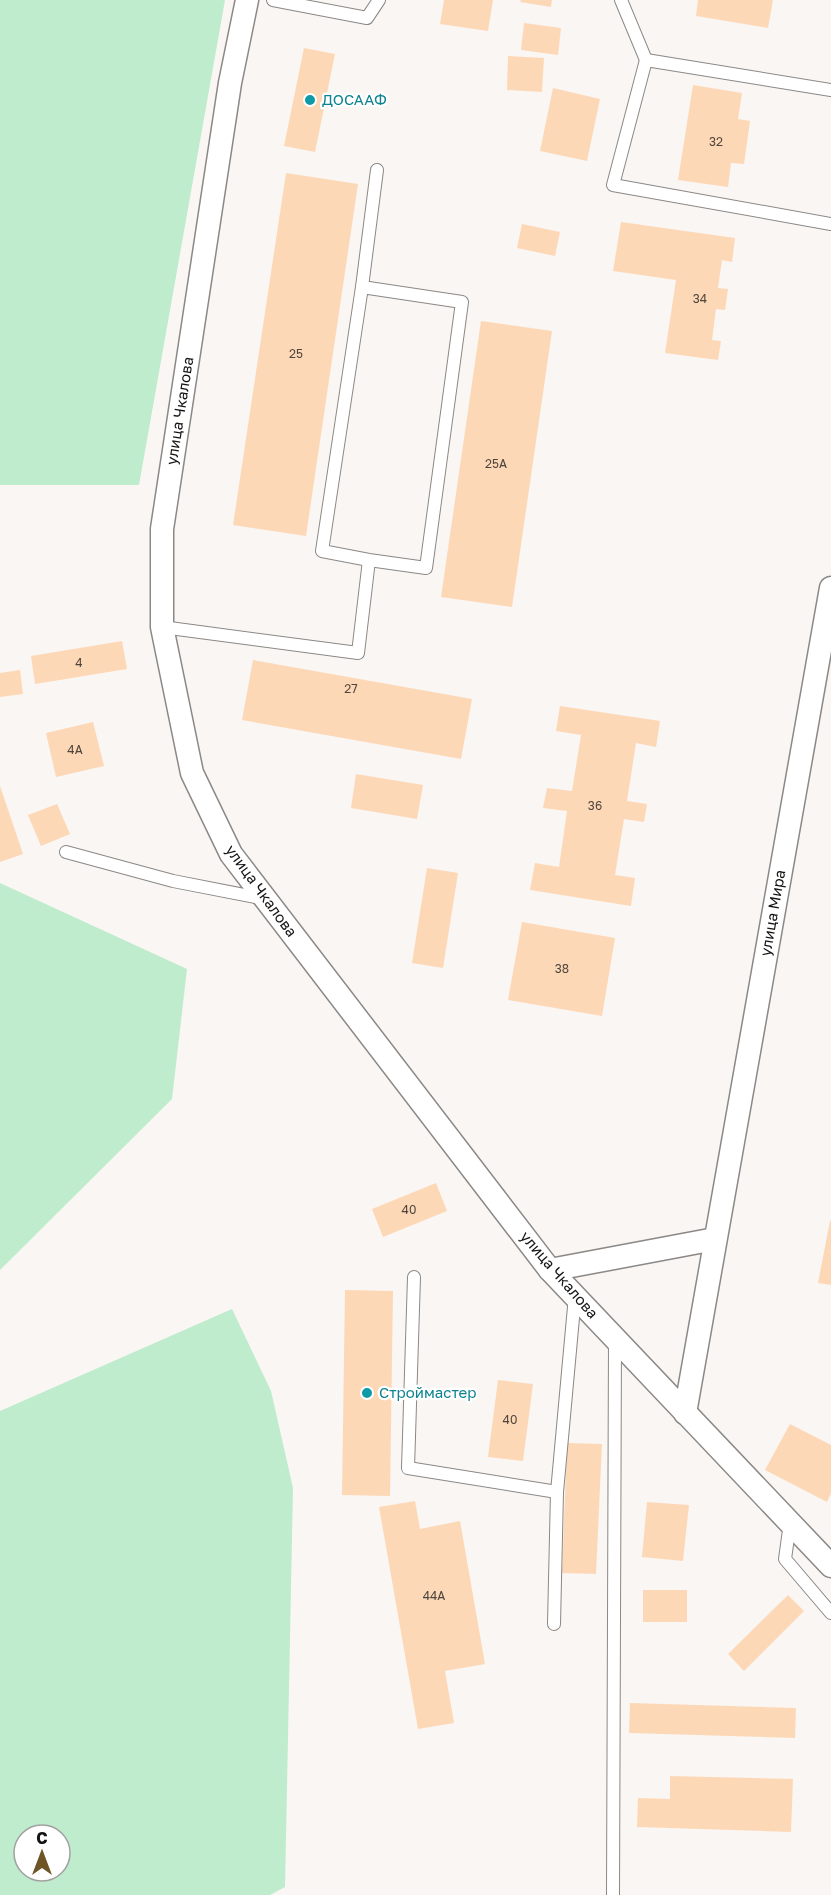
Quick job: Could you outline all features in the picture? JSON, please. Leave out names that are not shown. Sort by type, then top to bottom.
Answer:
[{"type":"street","name":"улица Чкалова","points":[[246,0],[230,83],[162,529],[162,627],[192,772],[231,854],[550,1270],[831,1566]]},
{"type":"street","name":"улица Мира","points":[[686,1413],[831,588]]},
{"type":"street","points":[[550,1270],[716,1239]]},
{"type":"lane","points":[[273,0],[367,18],[379,0]]},
{"type":"lane","points":[[621,0],[646,60],[613,185],[831,224]]},
{"type":"lane","points":[[646,60],[831,90]]},
{"type":"lane","points":[[362,287],[462,302],[426,568],[322,551],[362,287],[377,170]]},
{"type":"lane","points":[[162,627],[358,653],[369,560]]},
{"type":"lane","points":[[66,852],[173,881],[266,900]]},
{"type":"lane","points":[[414,1277],[408,1468],[557,1492]]},
{"type":"lane","points":[[554,1624],[557,1492],[575,1296]]},
{"type":"lane","points":[[612,1895],[615,1338]]},
{"type":"lane","points":[[790,1523],[785,1559],[831,1613]]},
{"type":"green space","points":[[0,0],[225,0],[139,485],[0,485]]},
{"type":"green space","points":[[0,883],[187,969],[172,1099],[0,1270]]},
{"type":"green space","points":[[232,1309],[271,1391],[293,1488],[285,1887],[270,1895],[0,1895],[0,1411]]},
{"type":"building","points":[[444,0],[493,0],[488,31],[440,24]]},
{"type":"building","points":[[521,0],[552,0],[551,7],[520,2]]},
{"type":"building","points":[[698,0],[773,0],[768,28],[696,16]]},
{"type":"building","points":[[524,23],[561,28],[558,55],[521,50]]},
{"type":"building","name":"ДОСААФ","points":[[304,48],[335,54],[315,152],[284,146]]},
{"type":"building","points":[[508,56],[544,58],[542,92],[507,90]]},
{"type":"building","points":[[693,85],[742,93],[738,119],[750,121],[744,164],[731,163],[728,187],[678,180]]},
{"type":"building","points":[[553,88],[600,99],[587,161],[540,151]]},
{"type":"building","points":[[286,173],[358,184],[306,536],[233,525]]},
{"type":"building","points":[[621,222],[735,238],[732,262],[722,260],[718,288],[728,289],[725,310],[716,309],[712,340],[721,341],[718,360],[665,353],[676,280],[613,271]]},
{"type":"building","points":[[522,224],[560,232],[555,256],[517,248]]},
{"type":"building","points":[[481,321],[552,331],[512,607],[441,597]]},
{"type":"building","points":[[122,641],[127,669],[35,684],[31,656]]},
{"type":"building","points":[[253,660],[472,699],[461,759],[242,720]]},
{"type":"building","points":[[20,670],[23,694],[0,697],[0,673]]},
{"type":"building","points":[[560,706],[660,721],[656,747],[636,743],[627,801],[647,804],[644,822],[624,819],[615,875],[635,878],[631,906],[530,890],[535,863],[559,867],[567,811],[543,808],[547,788],[572,791],[581,735],[556,731]]},
{"type":"building","points":[[93,722],[104,766],[56,777],[46,733]]},
{"type":"building","points":[[356,774],[423,785],[417,819],[351,808]]},
{"type":"building","points":[[0,786],[23,854],[0,862]]},
{"type":"building","points":[[57,804],[70,834],[41,846],[28,815]]},
{"type":"building","points":[[427,868],[458,873],[443,968],[412,963]]},
{"type":"building","points":[[522,922],[615,938],[602,1016],[508,1000]]},
{"type":"building","points":[[436,1183],[447,1211],[383,1237],[372,1209]]},
{"type":"building","points":[[831,1221],[831,1285],[818,1283]]},
{"type":"building","name":"Строймастер","points":[[345,1290],[393,1291],[390,1496],[342,1495]]},
{"type":"building","points":[[498,1380],[533,1384],[523,1461],[488,1457]]},
{"type":"building","points":[[790,1424],[831,1445],[831,1493],[827,1502],[765,1470]]},
{"type":"building","points":[[567,1443],[602,1444],[596,1574],[562,1573]]},
{"type":"building","points":[[415,1501],[420,1529],[460,1521],[485,1664],[445,1671],[454,1723],[418,1729],[379,1507]]},
{"type":"building","points":[[647,1502],[689,1505],[683,1561],[642,1557]]},
{"type":"building","points":[[643,1590],[687,1590],[687,1622],[643,1622]]},
{"type":"building","points":[[788,1595],[804,1611],[744,1671],[728,1654]]},
{"type":"building","points":[[630,1703],[796,1708],[795,1738],[629,1733]]},
{"type":"building","points":[[670,1776],[793,1779],[791,1832],[637,1827],[638,1798],[670,1799]]},
{"type":"place","name":"ДОСААФ","points":[[310,100]]},
{"type":"place","name":"Строймастер","points":[[367,1393]]}]
